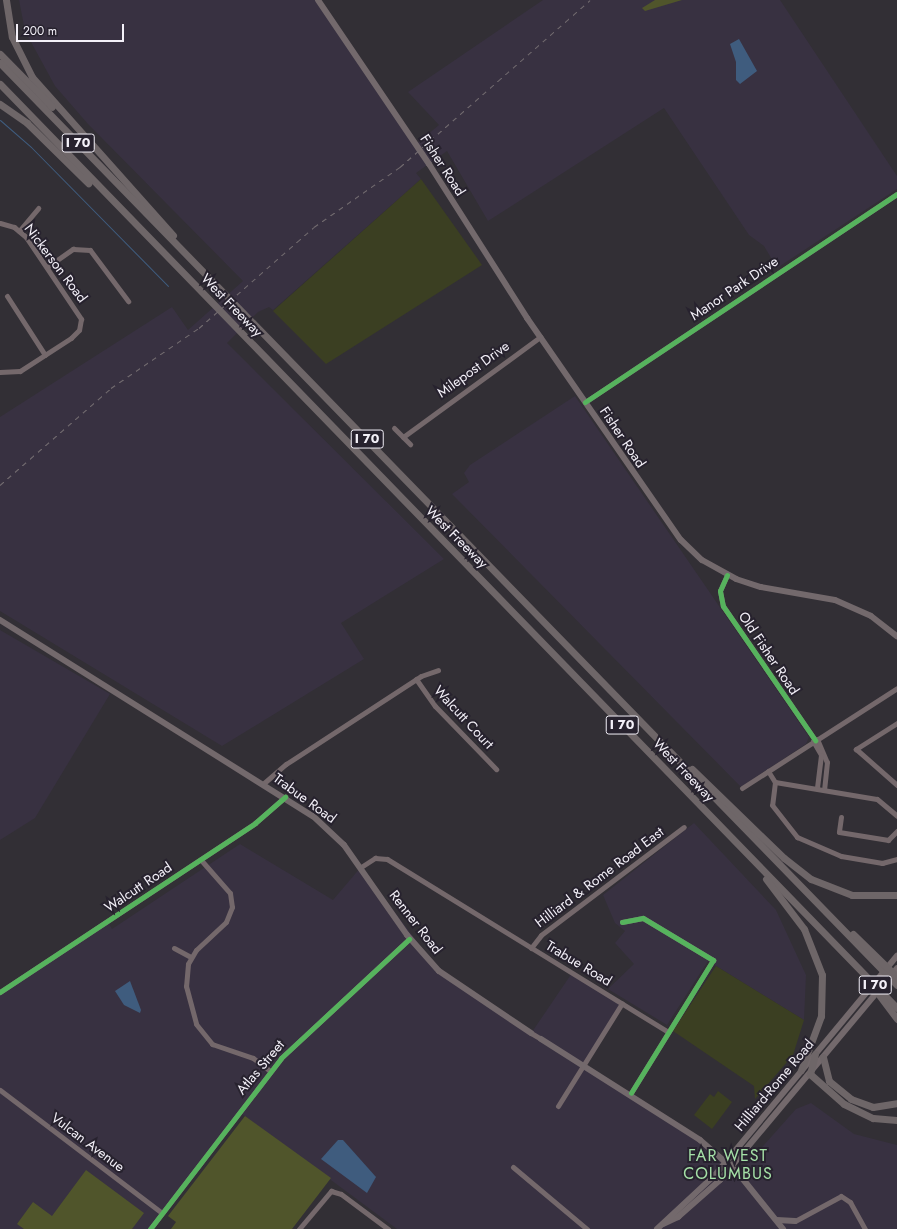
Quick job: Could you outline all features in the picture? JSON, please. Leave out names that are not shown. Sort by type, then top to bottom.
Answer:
[{"type":"highway","points":[[6,0],[12,37],[24,64],[114,170],[221,288]]},
{"type":"highway","points":[[0,54],[114,170]]},
{"type":"highway","name":"West Freeway","points":[[0,64],[221,288],[897,986]]},
{"type":"highway","name":"West Freeway","points":[[0,84],[897,1008]]},
{"type":"highway","points":[[0,104],[27,123],[144,234]]},
{"type":"highway","points":[[423,521],[753,865],[804,929],[819,962],[823,994],[817,1031],[801,1070]]},
{"type":"highway","points":[[679,760],[705,778],[784,858],[811,879],[852,895],[897,895]]},
{"type":"highway","points":[[791,876],[807,887],[897,977]]},
{"type":"highway","points":[[852,962],[897,1019]]},
{"type":"highway","points":[[815,1054],[810,1074],[862,1115],[897,1120]]},
{"type":"highway","points":[[823,1057],[829,1081],[851,1099],[873,1107],[897,1103]]},
{"type":"main road","name":"Fisher Road","points":[[318,0],[431,166],[540,337],[675,533],[702,560],[727,575],[761,587],[835,600],[871,616],[897,636]]},
{"type":"main road","name":"Trabue Road","points":[[0,620],[285,797],[330,830],[361,867]]},
{"type":"main road","name":"Renner Road","points":[[361,867],[409,939],[449,979],[531,1033]]},
{"type":"main road","name":"Hilliard-Rome Road","points":[[657,1229],[726,1161],[897,956]]},
{"type":"main road","name":"Hilliard-Rome Road","points":[[663,1224],[686,1211],[732,1166],[897,968]]},
{"type":"main road","name":"Renner Road","points":[[540,1039],[584,1064],[680,1124],[732,1166],[784,1229]]},
{"type":"main road","points":[[777,1220],[794,1221]]},
{"type":"main road","points":[[788,1229],[794,1221]]},
{"type":"street","name":"Manor Park Drive","points":[[585,402],[897,194]]},
{"type":"street","points":[[19,231],[38,208]]},
{"type":"street","name":"Nickerson Road","points":[[0,223],[19,231],[47,267],[81,319],[75,334],[45,355],[12,375],[0,372]]},
{"type":"street","points":[[47,267],[73,249],[90,250],[128,301]]},
{"type":"street","points":[[7,296],[45,355]]},
{"type":"street","name":"Milepost Drive","points":[[403,437],[540,337]]},
{"type":"street","points":[[394,428],[410,444]]},
{"type":"street","name":"Old Fisher Road","points":[[727,575],[720,592],[723,606],[815,740]]},
{"type":"street","points":[[264,783],[286,764],[416,679],[438,670]]},
{"type":"street","name":"Walcutt Court","points":[[416,679],[435,706],[496,769]]},
{"type":"street","points":[[742,788],[897,688]]},
{"type":"street","points":[[897,723],[856,749],[897,785]]},
{"type":"street","points":[[815,740],[821,755],[817,788]]},
{"type":"street","points":[[815,740],[827,762],[824,789]]},
{"type":"street","points":[[768,771],[775,782],[772,805],[797,837],[841,856],[882,863],[897,859]]},
{"type":"street","points":[[775,782],[872,797],[897,816]]},
{"type":"street","name":"Walcutt Road","points":[[0,992],[276,808],[285,797]]},
{"type":"street","points":[[841,817],[839,832],[888,840],[897,831]]},
{"type":"street","name":"Hilliard & Rome Road East","points":[[531,948],[541,935],[684,827]]},
{"type":"street","name":"Trabue Road","points":[[361,867],[375,858],[387,859],[668,1032]]},
{"type":"street","points":[[200,860],[230,893],[232,907],[226,922],[191,957],[186,986],[200,1031],[212,1044],[253,1058],[270,1071]]},
{"type":"street","points":[[622,922],[643,918],[713,960],[631,1093]]},
{"type":"street","name":"Atlas Street","points":[[150,1229],[270,1071],[409,939]]},
{"type":"street","points":[[174,948],[191,957]]},
{"type":"street","points":[[558,1106],[622,1004]]},
{"type":"street","name":"Renner Road","points":[[531,1033],[540,1039]]},
{"type":"street","name":"Vulcan Avenue","points":[[0,1090],[162,1213]]},
{"type":"street","points":[[513,1167],[587,1229]]},
{"type":"street","points":[[299,1229],[326,1194],[336,1191],[388,1229]]},
{"type":"street","points":[[794,1221],[841,1196],[850,1202],[865,1229]]},
{"type":"shaded area","points":[[19,0],[318,0],[416,144],[439,125],[408,92],[543,0],[780,0],[897,176],[897,189],[777,268],[764,246],[749,235],[664,108],[488,221],[447,151],[416,173],[421,179],[273,310],[269,307],[258,312],[227,343],[444,559],[341,623],[364,659],[222,746],[0,611],[0,417],[172,307],[188,330],[243,281],[88,124],[55,86],[25,31]]},
{"type":"shaded area","points":[[575,396],[809,737],[806,744],[741,787],[452,494],[469,482],[464,473],[470,465]]},
{"type":"shaded area","points":[[0,630],[110,694],[35,818],[0,840]]},
{"type":"shaded area","points":[[694,823],[776,910],[806,975],[804,1020],[708,961],[667,1025],[608,989],[634,964],[615,943],[625,931],[615,923],[603,895]]},
{"type":"shaded area","points":[[240,844],[333,900],[361,867],[439,971],[532,1032],[572,973],[622,1003],[584,1065],[680,1124],[739,1173],[796,1109],[811,1103],[854,1134],[897,1145],[897,1229],[397,1229],[239,1112],[150,1229],[0,1229],[0,992],[108,922],[112,929]]},
{"type":"green space","points":[[655,0],[682,0],[645,11],[642,8]]},
{"type":"green space","points":[[421,179],[482,265],[326,364],[273,311]]},
{"type":"green space","points":[[716,966],[804,1020],[793,1055],[755,1099],[754,1086],[673,1031]]},
{"type":"green space","points":[[718,1091],[732,1102],[712,1129],[694,1115],[710,1094],[714,1097]]},
{"type":"green space","points":[[245,1116],[331,1178],[292,1229],[171,1229],[176,1222],[168,1216]]},
{"type":"green space","points":[[86,1170],[144,1213],[132,1229],[24,1229],[17,1224],[33,1202],[52,1216]]},
{"type":"water","points":[[739,39],[757,71],[740,84],[736,80],[736,62],[730,44]]},
{"type":"water","points":[[130,981],[141,1010],[140,1013],[124,1005],[115,991]]},
{"type":"water","points":[[338,1140],[343,1140],[376,1177],[367,1193],[321,1159]]},
{"type":"waterway","points":[[0,120],[31,147],[168,286]]},
{"type":"railway","points":[[0,485],[111,388],[199,328],[314,227],[400,167],[590,0]]},
{"type":"cycle path","points":[[585,402],[897,194]]},
{"type":"cycle path","points":[[727,575],[720,591],[723,606],[815,740]]},
{"type":"cycle path","points":[[0,992],[255,823],[285,797]]},
{"type":"cycle path","points":[[622,922],[643,918],[713,960],[631,1093]]},
{"type":"cycle path","points":[[150,1229],[281,1058],[409,939]]},
{"type":"district","name":"FAR WEST COLUMBUS","points":[[728,1165]]}]
